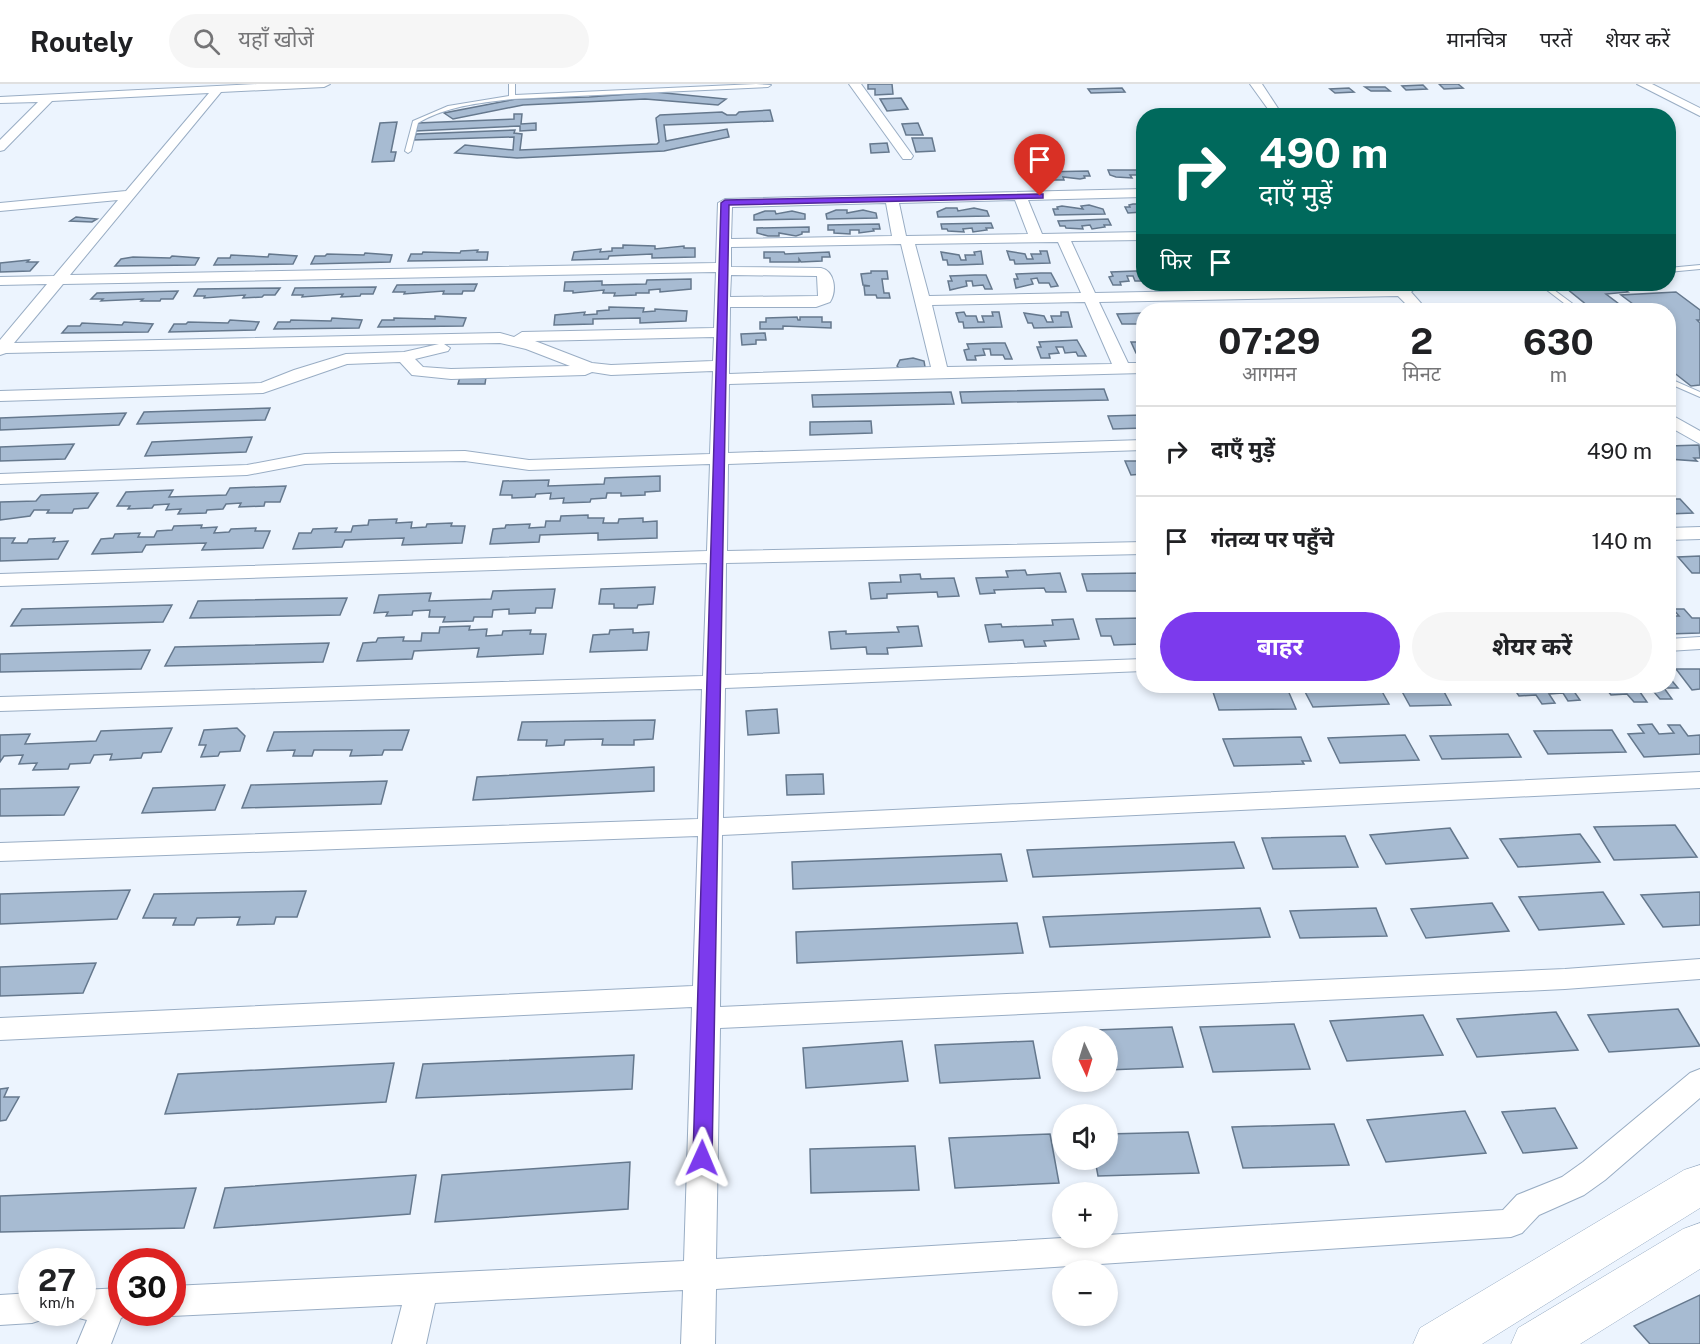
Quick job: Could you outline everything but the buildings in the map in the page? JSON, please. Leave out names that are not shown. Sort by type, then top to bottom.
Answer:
[{"type":"main road","points":[[1438,1344],[1700,1184]]},
{"type":"main road","points":[[1536,1344],[1700,1244]]},
{"type":"street","points":[[0,100],[324,84]]},
{"type":"street","points":[[855,84],[907,156]]},
{"type":"street","points":[[1256,84],[1273,108]]},
{"type":"street","points":[[1642,84],[1700,113]]},
{"type":"street","points":[[1,348],[218,89]]},
{"type":"street","points":[[0,147],[48,98]]},
{"type":"street","points":[[698,1344],[725,203],[1136,193]]},
{"type":"street","points":[[0,207],[129,195]]},
{"type":"street","points":[[1020,196],[1037,238]]},
{"type":"street","points":[[892,199],[923,301],[940,372]]},
{"type":"street","points":[[724,243],[1136,236]]},
{"type":"street","points":[[1063,238],[1122,368]]},
{"type":"street","points":[[0,280],[723,269],[812,270],[821,272],[825,276],[827,294],[825,299],[816,302],[723,303]]},
{"type":"street","points":[[923,301],[1232,296],[1246,291]]},
{"type":"street","points":[[1232,296],[1237,303]]},
{"type":"street","points":[[1,348],[722,332]]},
{"type":"street","points":[[0,396],[263,388],[300,373],[346,359],[404,357],[492,338],[531,345],[589,367],[611,370]]},
{"type":"street","points":[[404,357],[418,372],[429,373],[611,370],[940,372],[1136,368]]},
{"type":"street","points":[[1676,428],[1700,439]]},
{"type":"street","points":[[0,479],[247,470],[278,463],[333,458],[465,456],[529,465],[1136,445]]},
{"type":"street","points":[[1676,534],[1700,533]]},
{"type":"street","points":[[0,580],[717,557],[1136,548]]},
{"type":"street","points":[[1676,644],[1700,643]]},
{"type":"street","points":[[0,704],[714,682],[1136,664]]},
{"type":"street","points":[[0,852],[710,827],[1700,780]]},
{"type":"street","points":[[0,1029],[1541,980],[1700,969]]},
{"type":"street","points":[[186,1300],[700,1275],[1510,1223],[1528,1205],[1573,1186],[1594,1171],[1700,1081]]},
{"type":"street","points":[[409,1344],[422,1288]]},
{"type":"street","points":[[94,1344],[105,1304]]},
{"type":"street","points":[[0,1310],[18,1309]]},
{"type":"lane","points":[[512,84],[512,97]]},
{"type":"lane","points":[[408,151],[415,122],[424,117],[478,102],[512,97],[768,85]]},
{"type":"lane","points":[[1676,269],[1700,267]]},
{"type":"lane","points":[[1551,291],[1568,303]]},
{"type":"lane","points":[[1676,384],[1700,395]]},
{"type":"route","points":[[702,1158],[725,203],[1040,196]]}]
